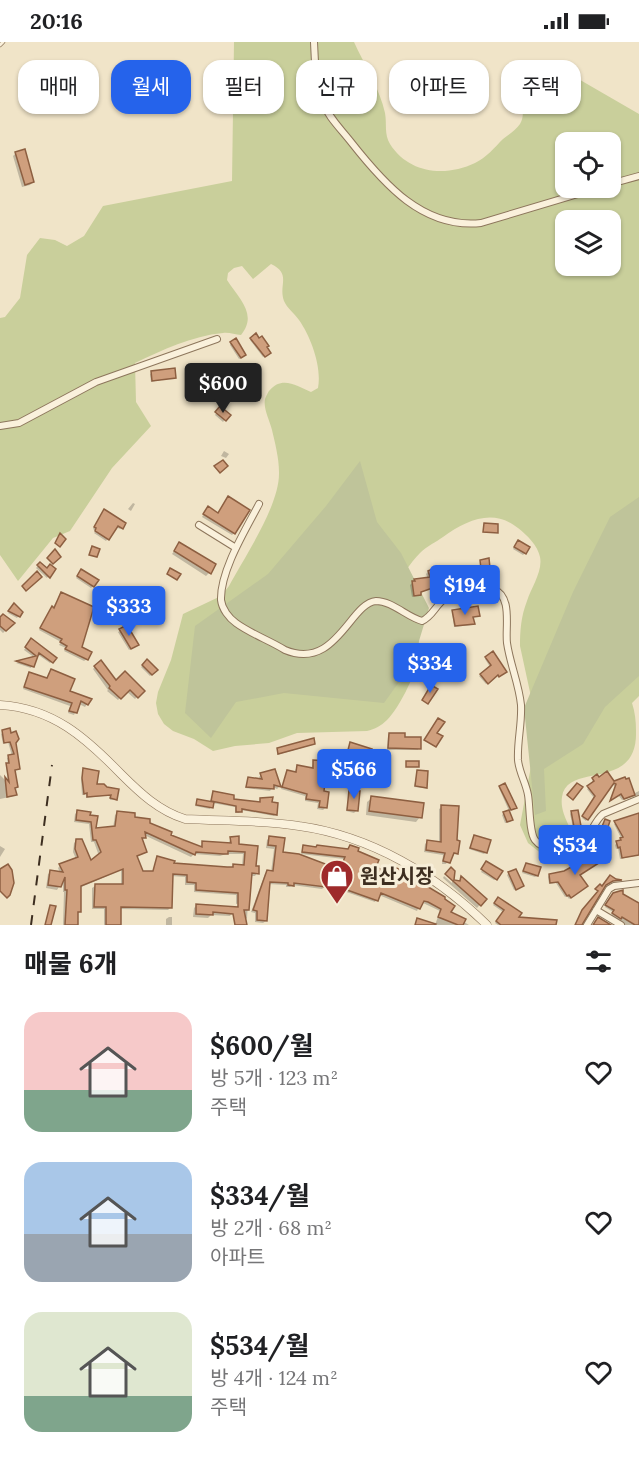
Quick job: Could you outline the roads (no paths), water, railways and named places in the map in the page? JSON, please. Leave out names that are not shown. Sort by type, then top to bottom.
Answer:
[{"type":"street","points":[[314,42],[322,101],[332,118],[372,169],[404,199],[437,218],[464,225],[481,223],[565,198]]},
{"type":"street","points":[[621,181],[639,176]]},
{"type":"street","points":[[0,426],[19,423],[96,382],[217,339]]},
{"type":"street","points":[[259,504],[236,548],[222,590],[221,600],[226,612],[236,623],[292,653],[312,652],[337,639],[363,608],[371,603],[382,602],[422,621],[427,619],[449,596],[484,588],[495,590],[505,603],[506,640],[521,704],[518,760],[527,793],[535,841],[549,848],[561,849],[579,845],[586,840],[598,818],[639,799]]},
{"type":"street","points":[[199,525],[236,548]]},
{"type":"street","points":[[0,705],[34,710],[68,726],[94,746],[147,798],[169,814],[185,819],[300,826],[347,836],[425,873],[487,925]]},
{"type":"street","points":[[587,925],[612,887],[639,883]]},
{"type":"street","points":[[596,910],[621,925]]},
{"type":"railway","points":[[31,925],[52,765]]},
{"type":"place","name":"원산시장","points":[[337,905]]}]
